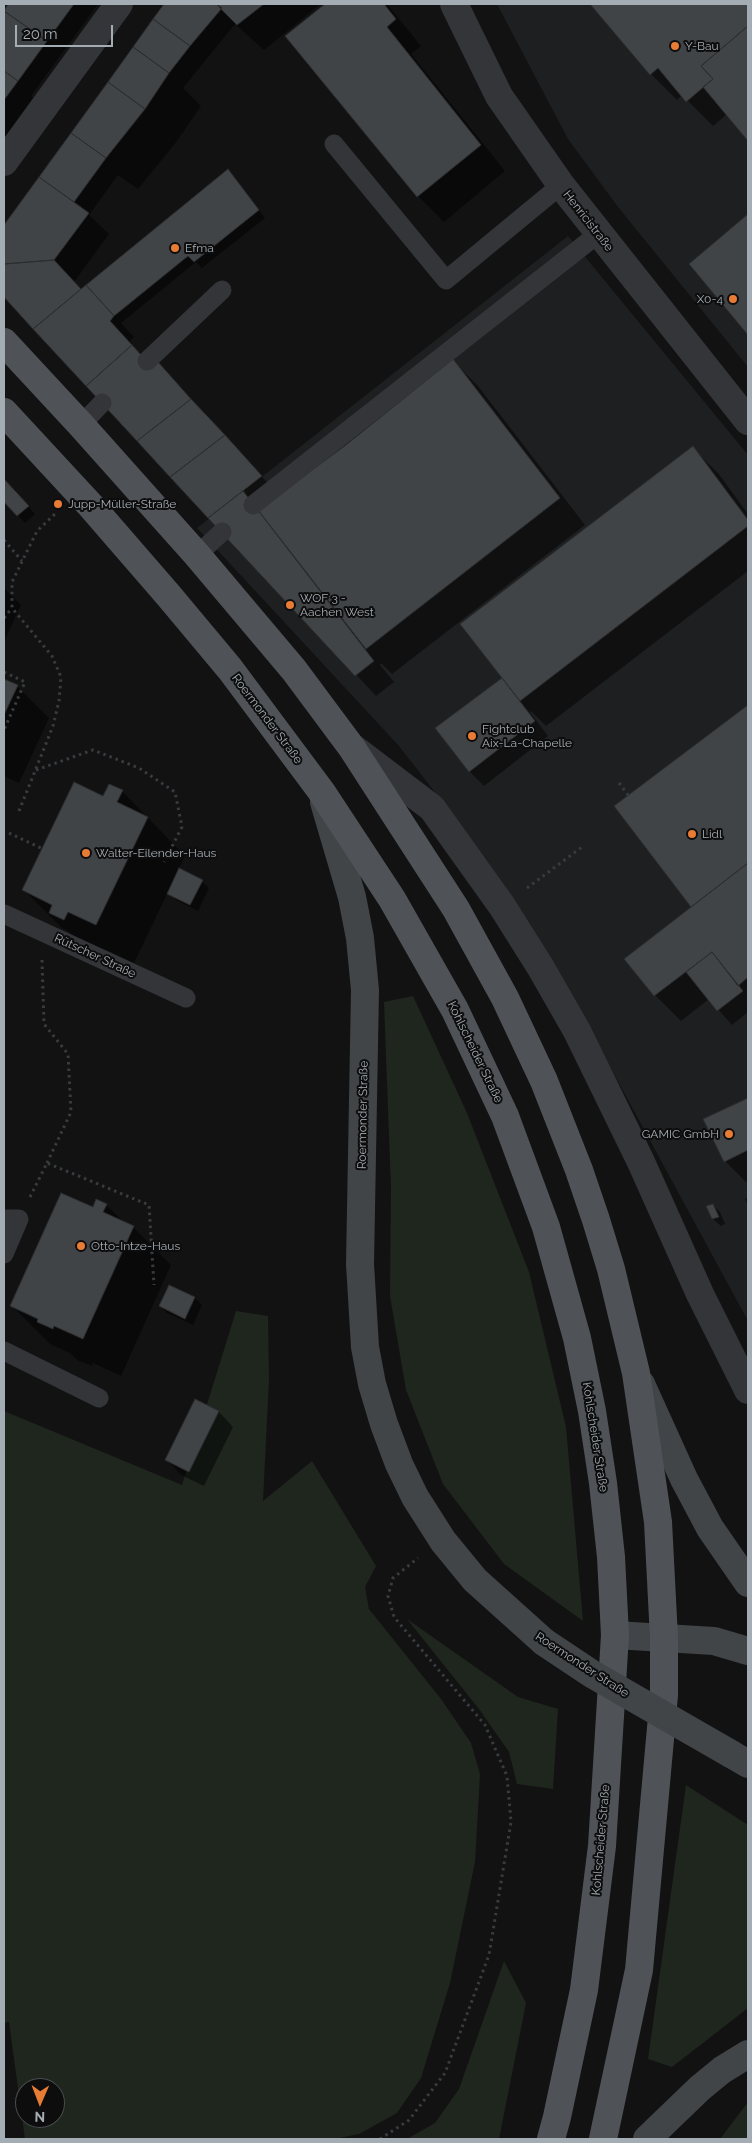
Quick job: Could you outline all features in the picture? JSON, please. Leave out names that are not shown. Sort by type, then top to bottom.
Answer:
[{"type":"main road","points":[[4,342],[81,424],[197,555],[294,670],[352,748],[456,909],[505,998],[544,1081],[580,1170],[596,1220],[636,1373],[658,1522],[664,1638],[664,1695],[639,1970],[603,2139]]},
{"type":"main road","name":"Roermonder Straße","points":[[4,412],[91,506],[230,669],[321,791],[352,897],[360,938],[365,990],[360,1264],[365,1347],[372,1384],[384,1424],[399,1464],[415,1497],[443,1541],[475,1580],[544,1642],[600,1679],[739,1759]]},
{"type":"main road","name":"Kohlscheider Straße","points":[[321,791],[392,898],[455,1010],[505,1116],[546,1227],[577,1338],[592,1411],[603,1483],[610,1548],[614,1635],[602,1846],[598,1884],[584,1990],[558,2117],[551,2139]]},
{"type":"main road","points":[[636,1373],[684,1479],[710,1528],[748,1583]]},
{"type":"main road","points":[[614,1635],[714,1641],[748,1651]]},
{"type":"main road","points":[[647,2139],[700,2088],[722,2070],[748,2054]]},
{"type":"street","points":[[4,162],[119,4]]},
{"type":"street","name":"Henricistraße","points":[[454,4],[498,96],[561,185],[598,234],[746,415]]},
{"type":"street","points":[[352,748],[432,808],[502,906],[541,968],[577,1032],[641,1162],[700,1294],[748,1390]]},
{"type":"lane","points":[[334,144],[446,280],[561,185]]},
{"type":"lane","points":[[253,505],[598,234]]},
{"type":"lane","points":[[146,361],[222,290]]},
{"type":"lane","points":[[81,424],[102,403]]},
{"type":"lane","points":[[197,555],[222,532]]},
{"type":"lane","name":"Rütscher Straße","points":[[4,914],[186,998]]},
{"type":"lane","points":[[4,1254],[11,1219]]},
{"type":"lane","points":[[4,1351],[99,1398]]},
{"type":"path","points":[[4,618],[12,608],[12,582],[37,531]]},
{"type":"path","points":[[4,540],[22,561]]},
{"type":"path","points":[[12,608],[52,656],[60,677],[59,701],[54,726],[20,811]]},
{"type":"path","points":[[4,672],[25,682],[4,730]]},
{"type":"path","points":[[36,770],[93,750],[139,768],[175,792],[182,827],[164,862]]},
{"type":"path","points":[[619,783],[628,795]]},
{"type":"path","points":[[10,833],[43,849]]},
{"type":"path","points":[[502,906],[582,847]]},
{"type":"path","points":[[11,1219],[47,1163],[71,1112],[68,1054],[44,1024],[42,960]]},
{"type":"path","points":[[47,1163],[149,1205],[154,1285]]},
{"type":"path","points":[[380,2139],[409,2120],[445,2073],[489,1955],[511,1822],[507,1776],[484,1725],[394,1617],[388,1596],[392,1578],[443,1541]]},
{"type":"shaded area","points":[[497,4],[748,4],[748,367],[618,207],[568,139]]},
{"type":"shaded area","points":[[568,236],[748,455],[748,1321],[602,1052],[441,800],[399,746],[197,528]]},
{"type":"shaded area","points":[[413,996],[467,1113],[529,1272],[566,1427],[583,1621],[504,1564],[443,1484],[406,1390],[390,1296],[391,1189],[384,1002]]},
{"type":"shaded area","points":[[236,1311],[268,1316],[269,1379],[263,1501],[312,1461],[376,1566],[365,1587],[369,1609],[441,1699],[471,1743],[480,1774],[475,1862],[450,1983],[421,2078],[397,2113],[359,2134],[335,2139],[25,2139],[23,2128],[65,2128],[65,2078],[17,2078],[9,2022],[4,2023],[4,1411],[182,1485]]},
{"type":"shaded area","points":[[407,1619],[518,1697],[558,1709],[553,1789],[517,1784],[509,1752],[479,1709]]},
{"type":"shaded area","points":[[686,1785],[748,1825],[748,2008],[672,2067],[648,2059]]},
{"type":"shaded area","points":[[504,1961],[526,2003],[499,2139],[407,2139],[435,2123],[459,2089]]},
{"type":"shaded area","points":[[748,2102],[748,2139],[720,2139]]},
{"type":"building","points":[[8,4],[74,4],[47,41],[4,11]]},
{"type":"building","points":[[164,4],[216,4],[222,8],[190,46],[153,19]]},
{"type":"building","points":[[216,4],[264,4],[237,25]]},
{"type":"building","points":[[325,4],[384,4],[396,19],[387,27],[481,145],[417,197],[285,36]]},
{"type":"building","name":"Y-Bau","points":[[590,4],[748,4],[748,26],[701,66],[713,79],[686,102],[658,68],[650,75]]},
{"type":"building","points":[[4,11],[47,41],[18,81],[4,71]]},
{"type":"building","points":[[153,19],[190,46],[169,73],[133,47]]},
{"type":"building","points":[[748,26],[748,141],[703,87],[713,79],[701,66]]},
{"type":"building","points":[[133,47],[169,73],[145,109],[108,82]]},
{"type":"building","points":[[4,71],[18,81],[4,100]]},
{"type":"building","points":[[108,82],[145,109],[106,158],[71,133]]},
{"type":"building","points":[[71,133],[106,158],[74,202],[39,177]]},
{"type":"building","points":[[228,169],[259,210],[194,262],[188,256],[114,316],[86,285]]},
{"type":"building","points":[[39,177],[89,213],[54,260],[4,264],[4,225]]},
{"type":"building","name":"X0-4","points":[[748,214],[748,335],[689,264]]},
{"type":"building","points":[[54,260],[81,289],[33,329],[4,297],[4,264]]},
{"type":"building","points":[[86,285],[114,316],[110,321],[132,345],[86,386],[33,329]]},
{"type":"building","points":[[132,345],[152,367],[158,362],[191,399],[137,441],[86,386]]},
{"type":"building","points":[[453,359],[560,498],[366,649],[258,510],[346,445]]},
{"type":"building","points":[[191,399],[225,435],[170,477],[137,441]]},
{"type":"building","points":[[225,435],[262,476],[208,518],[170,477]]},
{"type":"building","points":[[693,446],[748,520],[748,526],[520,701],[460,624]]},
{"type":"building","points":[[4,479],[29,506],[17,516],[4,502]]},
{"type":"building","points":[[243,491],[374,661],[355,676],[208,518]]},
{"type":"building","points":[[502,678],[535,721],[469,772],[435,728]]},
{"type":"building","points":[[4,679],[18,685],[4,715]]},
{"type":"building","name":"Lidl","points":[[748,705],[748,863],[691,907],[614,806]]},
{"type":"building","name":"Walter-Eilender-Haus","points":[[74,782],[103,796],[109,784],[123,790],[117,802],[148,817],[96,925],[68,912],[64,920],[49,913],[52,905],[22,890]]},
{"type":"building","points":[[748,863],[748,977],[738,986],[712,952],[654,996],[624,959]]},
{"type":"building","points":[[179,868],[203,880],[190,905],[167,894]]},
{"type":"building","points":[[712,952],[743,991],[717,1011],[686,972]]},
{"type":"building","name":"GAMIC GmbH","points":[[748,1098],[748,1150],[724,1162],[703,1119]]},
{"type":"building","name":"Otto-Intze-Haus","points":[[61,1193],[93,1207],[96,1199],[107,1204],[103,1212],[134,1226],[83,1339],[54,1326],[53,1329],[37,1322],[38,1319],[10,1306]]},
{"type":"building","points":[[713,1204],[719,1217],[712,1219],[706,1206]]},
{"type":"building","points":[[169,1285],[195,1297],[185,1319],[159,1306]]},
{"type":"building","points":[[195,1399],[219,1411],[189,1472],[165,1460]]},
{"type":"place","name":"Y-Bau","points":[[675,46]]},
{"type":"place","name":"Efma","points":[[175,248]]},
{"type":"place","name":"X0-4","points":[[733,299]]},
{"type":"place","name":"Jupp-Müller-Straße","points":[[58,504]]},
{"type":"place","name":"WOF 3 - Aachen West","points":[[290,605]]},
{"type":"place","name":"Fightclub Aix-La-Chapelle","points":[[472,736]]},
{"type":"place","name":"Lidl","points":[[692,834]]},
{"type":"place","name":"Walter-Eilender-Haus","points":[[86,853]]},
{"type":"place","name":"GAMIC GmbH","points":[[729,1134]]},
{"type":"place","name":"Otto-Intze-Haus","points":[[81,1246]]}]
